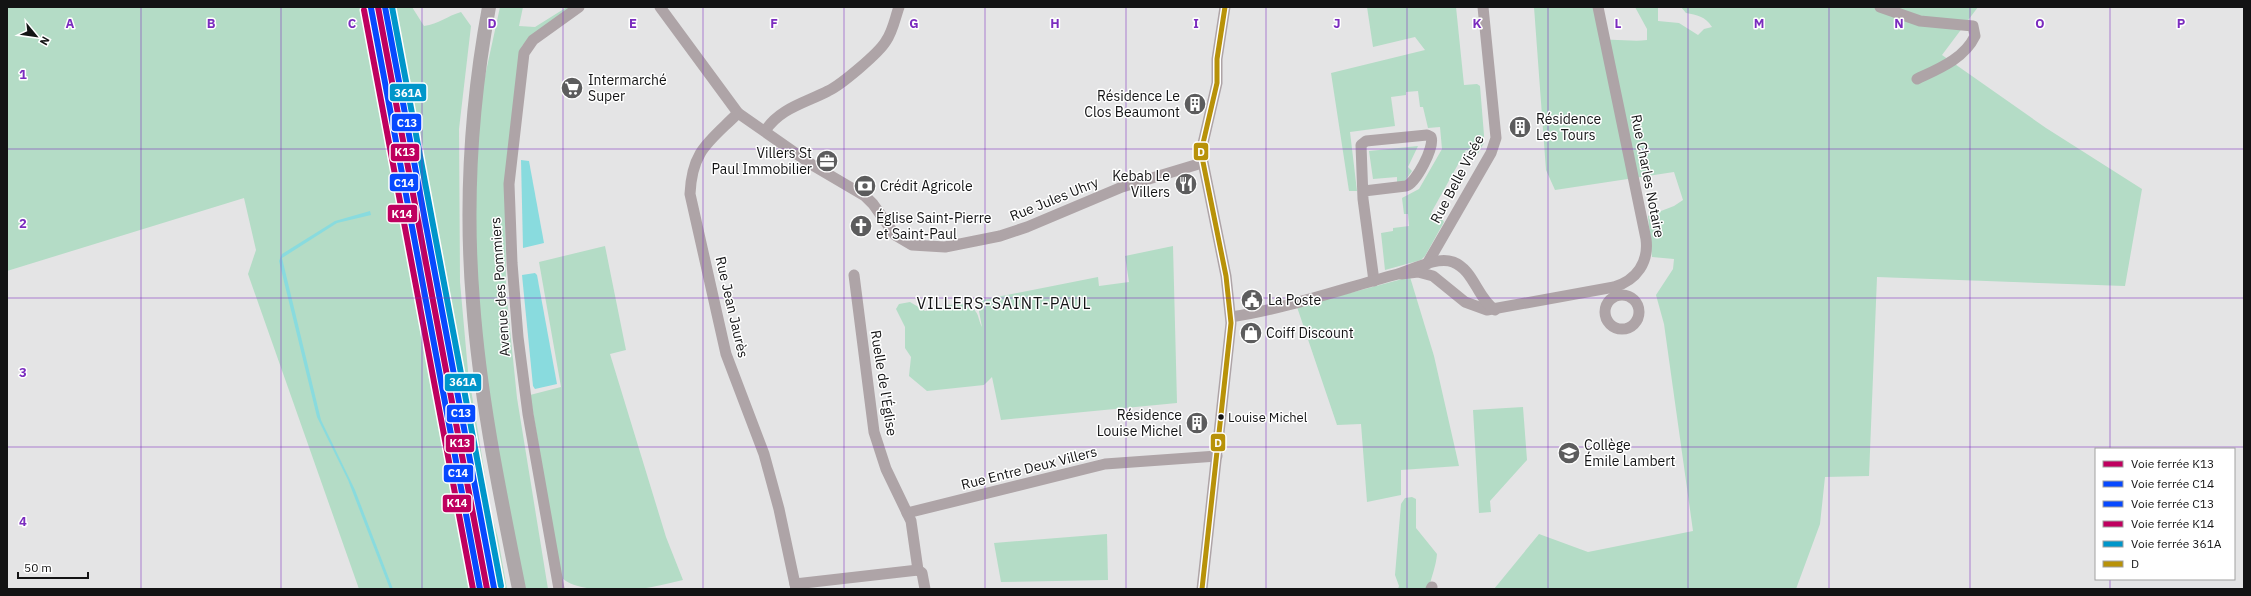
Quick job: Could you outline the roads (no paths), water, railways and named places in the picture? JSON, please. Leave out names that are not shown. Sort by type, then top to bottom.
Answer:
[{"type":"main road","points":[[489,7],[480,65],[470,160],[470,266],[476,336],[487,421],[519,589]]},
{"type":"street","name":"Avenue des Pommiers","points":[[559,589],[528,414],[518,337],[512,263],[509,184],[524,53],[533,40],[579,7]]},
{"type":"street","points":[[660,7],[738,114]]},
{"type":"street","points":[[765,131],[774,120],[791,107],[836,86],[880,49],[889,36],[899,7]]},
{"type":"street","points":[[1202,589],[1231,317],[1226,276],[1202,163],[1202,145],[1217,83],[1217,59],[1225,7]]},
{"type":"street","name":"Rue Belle Visée","points":[[1427,264],[1491,153],[1496,138],[1483,7]]},
{"type":"street","name":"Rue Charles Notaire","points":[[1401,274],[1418,272],[1433,276],[1465,302],[1482,310],[1495,310],[1620,290],[1642,267],[1647,245],[1598,7]]},
{"type":"street","points":[[1880,7],[1920,21],[1973,26],[1975,36],[1960,54],[1943,67],[1917,79]]},
{"type":"street","name":"Rue Jules Uhry","points":[[738,114],[820,170],[869,200],[891,231],[900,239],[927,247],[954,246],[1009,234],[1122,187],[1202,163]]},
{"type":"street","name":"Rue Jean Jaurès","points":[[738,114],[698,154],[691,182],[690,194],[724,347],[764,454],[780,509],[796,587]]},
{"type":"street","points":[[1364,191],[1412,184],[1431,147],[1431,137],[1427,135],[1363,143],[1360,148],[1364,191],[1363,199],[1374,281]]},
{"type":"street","name":"Rue Charles Notaire","points":[[1231,317],[1401,274],[1427,264],[1445,261],[1454,263],[1464,269],[1486,303],[1495,310]]},
{"type":"street","name":"Ruelle de l'Église","points":[[854,275],[874,432],[886,469],[908,513]]},
{"type":"street","points":[[1465,302],[1471,280]]},
{"type":"street","name":"Rue Entre Deux Villers","points":[[908,513],[1105,464],[1217,456]]},
{"type":"street","points":[[908,513],[913,528],[918,570],[922,573],[925,589]]},
{"type":"street","points":[[796,587],[918,570]]},
{"type":"water","points":[[521,160],[529,161],[544,243],[523,248]]},
{"type":"water","points":[[370,211],[371,215],[337,223],[282,258],[321,420],[355,490],[393,589],[390,589],[348,480],[317,417],[279,261],[282,254],[335,221]]},
{"type":"water","points":[[535,273],[537,275],[557,384],[535,389],[533,386],[522,275]]},
{"type":"rail line","name":"K13","points":[[378,7],[487,589]]},
{"type":"rail line","name":"C13","points":[[385,7],[494,588]]},
{"type":"rail line","name":"361A","points":[[392,7],[501,586]]},
{"type":"rail line","name":"C14","points":[[371,8],[480,589]]},
{"type":"rail line","name":"K14","points":[[364,10],[473,589]]},
{"type":"place","name":"Intermarché Super","points":[[572,88]]},
{"type":"place","name":"Résidence Le Clos Beaumont","points":[[1195,104]]},
{"type":"place","name":"Résidence Les Tours","points":[[1520,127]]},
{"type":"place","name":"Villers St Paul Immobilier","points":[[827,161]]},
{"type":"place","name":"Kebab Le Villers","points":[[1186,184]]},
{"type":"place","name":"Crédit Agricole","points":[[865,186]]},
{"type":"place","name":"Église Saint-Pierre et Saint-Paul","points":[[861,226]]},
{"type":"place","name":"La Poste","points":[[1252,300]]},
{"type":"place","name":"Coiff Discount","points":[[1251,333]]},
{"type":"place","name":"Louise Michel","points":[[1221,417]]},
{"type":"place","name":"Résidence Louise Michel","points":[[1197,423]]},
{"type":"place","name":"Collège Émile Lambert","points":[[1569,453]]},
{"type":"district","name":"VILLERS-SAINT-PAUL","points":[[1004,303]]}]
